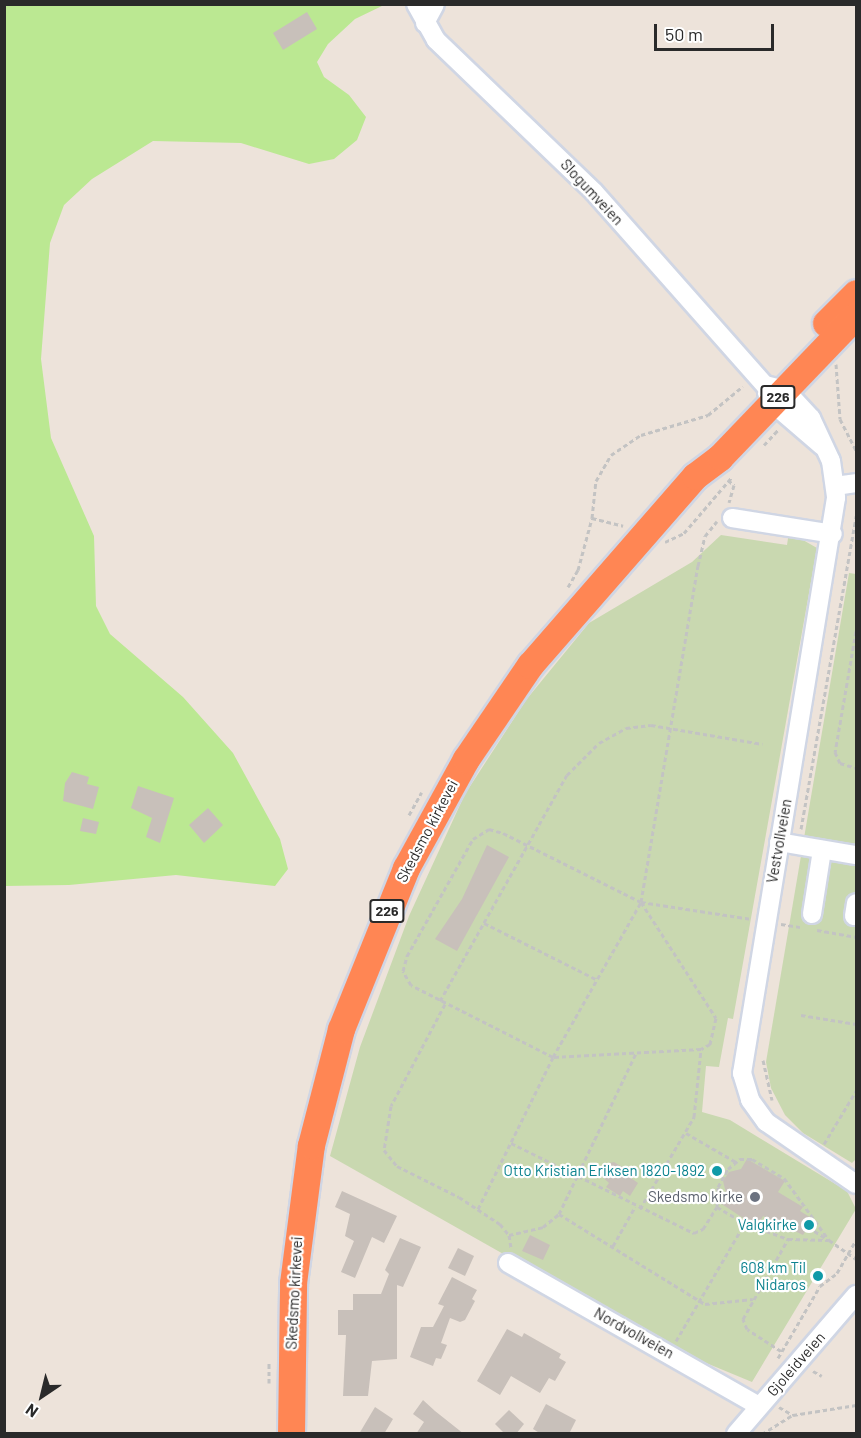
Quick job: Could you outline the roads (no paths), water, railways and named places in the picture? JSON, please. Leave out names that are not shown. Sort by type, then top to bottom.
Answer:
[{"type":"highway","name":"Skedsmo kirkevei","points":[[291,1434],[292,1294],[304,1182],[328,1071],[379,930],[443,798],[506,696],[585,599],[695,476],[720,457],[856,293]]},
{"type":"highway","name":"Skedsmo kirkevei","points":[[770,398],[856,315]]},
{"type":"street","name":"Slogumveien","points":[[416,4],[425,23],[455,60],[519,117],[594,192],[770,398]]},
{"type":"street","points":[[425,23],[435,4]]},
{"type":"street","name":"Vestvollveien","points":[[770,398],[823,447],[835,486],[833,534],[743,1053],[744,1085],[757,1111],[774,1130],[856,1184]]},
{"type":"street","points":[[835,486],[856,483]]},
{"type":"street","points":[[730,518],[833,534]]},
{"type":"street","points":[[779,842],[856,855]]},
{"type":"street","points":[[812,914],[822,849]]},
{"type":"street","name":"Nordvollveien","points":[[508,1263],[670,1352],[759,1406]]},
{"type":"street","name":"Gjoleidveien","points":[[736,1434],[856,1295]]},
{"type":"place","name":"Otto Kristian Eriksen 1820-1892","points":[[717,1171]]},
{"type":"place","name":"Skedsmo kirke","points":[[755,1197]]},
{"type":"place","name":"Valgkirke","points":[[809,1225]]},
{"type":"place","name":"608 km Til Nidaros","points":[[818,1276]]}]
